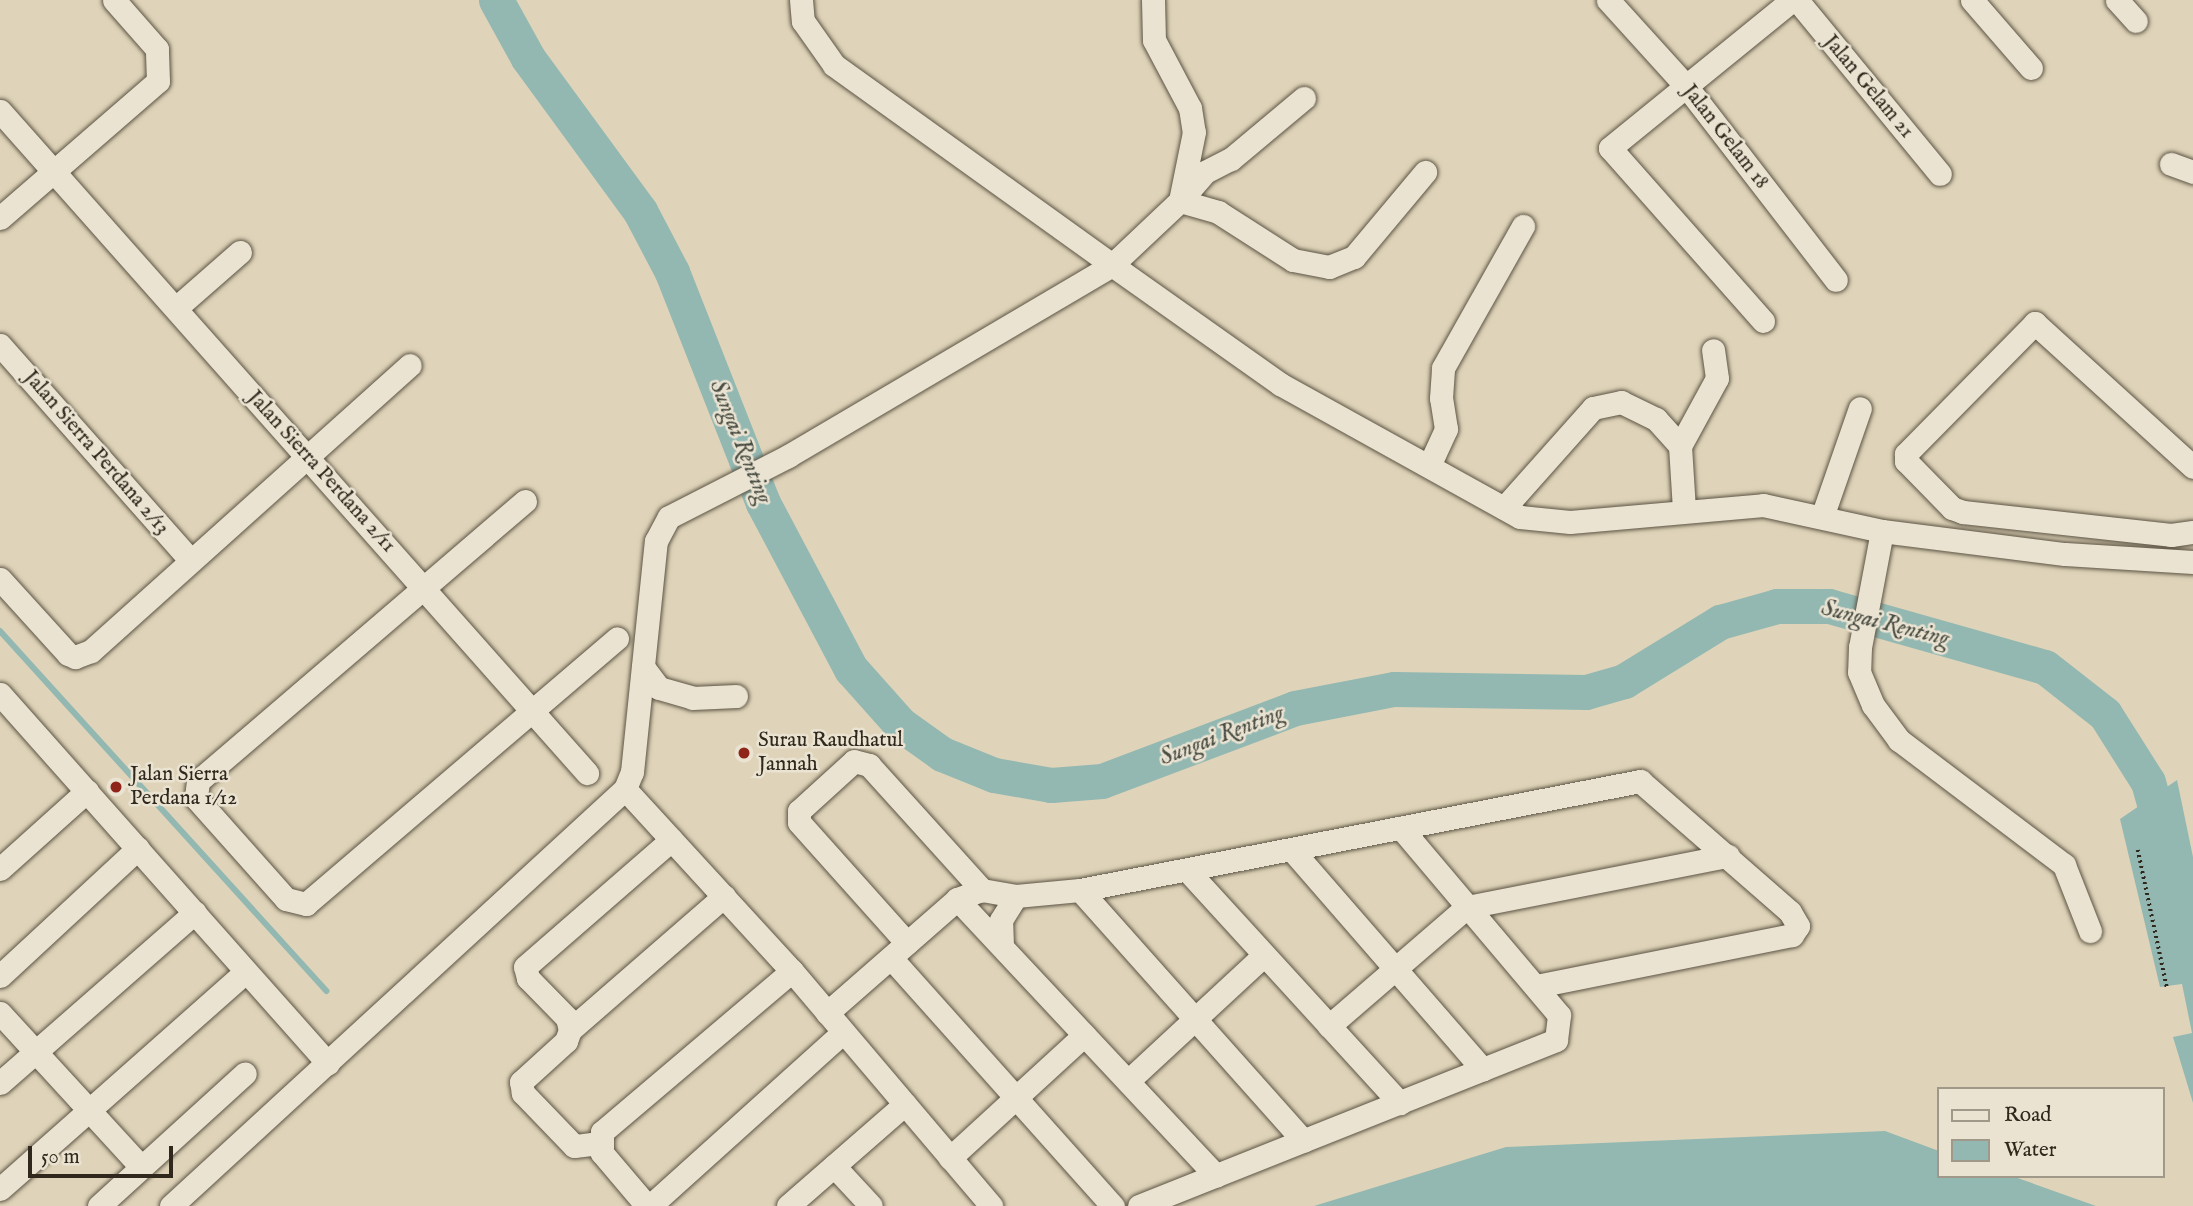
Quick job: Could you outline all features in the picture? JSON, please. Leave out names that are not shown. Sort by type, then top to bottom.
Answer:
[{"type":"street","points":[[0,218],[158,81],[157,49],[114,0]]},
{"type":"street","points":[[801,0],[803,21],[834,65],[1112,265],[1280,384],[1520,517],[1570,522],[1763,505],[1882,531],[2065,554],[2193,562]]},
{"type":"street","points":[[1153,0],[1154,40],[1190,108],[1194,132],[1180,201]]},
{"type":"street","name":"Jalan Gelam 18","points":[[1608,0],[1686,86],[1836,280]]},
{"type":"street","points":[[1763,321],[1611,148],[1794,0]]},
{"type":"street","name":"Jalan Gelam 21","points":[[1794,0],[1940,174]]},
{"type":"street","points":[[1972,0],[2031,68]]},
{"type":"street","points":[[2117,0],[2136,21]]},
{"type":"street","points":[[171,1206],[625,789],[632,772],[656,541],[669,517],[788,456],[1112,265],[1180,201],[1205,172],[1231,159],[1304,98]]},
{"type":"street","name":"Jalan Sierra Perdana 2/11","points":[[0,111],[587,773]]},
{"type":"street","points":[[1180,201],[1218,212],[1293,260],[1329,267],[1354,257],[1425,172]]},
{"type":"street","points":[[1429,466],[1446,429],[1441,398],[1443,368],[1523,226]]},
{"type":"street","points":[[176,308],[240,252]]},
{"type":"street","points":[[2193,467],[2035,323],[2027,326],[1906,454],[1906,461],[1952,508],[1963,512],[2171,535],[2193,531]]},
{"type":"street","name":"Jalan Sierra Perdana 2/13","points":[[0,345],[191,561]]},
{"type":"street","points":[[1684,510],[1680,446],[1717,378],[1713,350]]},
{"type":"street","points":[[0,579],[75,657],[91,652],[410,365]]},
{"type":"street","points":[[1504,508],[1593,408],[1605,403],[1620,402],[1656,419],[1680,446]]},
{"type":"street","points":[[1822,517],[1860,408]]},
{"type":"street","points":[[525,500],[198,780],[196,798],[286,899],[297,906],[306,904],[617,638]]},
{"type":"street","points":[[1882,531],[1876,575],[1860,647],[1864,683],[1873,705],[1899,740],[2064,865],[2090,931]]},
{"type":"street","points":[[643,667],[659,688],[693,698],[736,696]]},
{"type":"street","points":[[0,694],[328,1064]]},
{"type":"street","points":[[982,890],[861,761],[854,761],[803,807],[799,822],[1016,1098],[1112,1206]]},
{"type":"street","points":[[827,1013],[957,899],[982,890],[1016,896],[1080,890],[1631,782],[1640,782],[1660,794],[1796,918],[1798,926],[1792,935],[1536,986]]},
{"type":"street","points":[[625,789],[792,971],[990,1206]]},
{"type":"street","points":[[0,869],[87,791]]},
{"type":"street","points":[[1139,1206],[1556,1040],[1559,1015],[1401,828]]},
{"type":"street","points":[[570,1030],[567,1018],[528,978],[525,967],[671,840]]},
{"type":"street","points":[[0,975],[138,848]]},
{"type":"street","points":[[1292,850],[1483,1070]]},
{"type":"street","points":[[1329,1026],[1393,968],[1467,907],[1728,856]]},
{"type":"street","points":[[1187,870],[1401,1103]]},
{"type":"street","points":[[1080,890],[1304,1141]]},
{"type":"street","points":[[599,1143],[574,1146],[523,1093],[521,1082],[566,1041],[570,1030],[723,896]]},
{"type":"street","points":[[1002,946],[1001,920],[1016,896]]},
{"type":"street","points":[[957,899],[1216,1176]]},
{"type":"street","points":[[0,1083],[195,912]]},
{"type":"street","points":[[1128,1081],[1264,955]]},
{"type":"street","points":[[792,971],[609,1122],[599,1143],[602,1153],[648,1206],[843,1032]]},
{"type":"street","points":[[0,1189],[245,972]]},
{"type":"street","points":[[0,1013],[141,1167]]},
{"type":"street","points":[[950,1158],[1084,1035]]},
{"type":"street","points":[[99,1206],[245,1073]]},
{"type":"street","points":[[788,1206],[905,1104]]},
{"type":"street","points":[[834,1166],[871,1206]]},
{"type":"path","points":[[2138,850],[2167,988]]},
{"type":"water","points":[[2177,780],[2193,857],[2193,1103],[2173,1037],[2192,1033],[2182,984],[2160,987],[2120,819]]},
{"type":"water","points":[[1885,1131],[1938,1151],[1938,1178],[2018,1178],[2096,1206],[1314,1206],[1506,1147]]},
{"type":"waterway","name":"Sungai Renting","points":[[496,0],[528,58],[640,211],[672,272],[763,503],[851,669],[900,724],[942,754],[994,775],[1051,785],[1102,781],[1295,708],[1394,689],[1586,692],[1624,681],[1720,622],[1777,606],[1829,606],[2045,667],[2105,714],[2148,782],[2165,842]]},
{"type":"waterway","points":[[0,631],[326,991]]},
{"type":"place","name":"Surau Raudhatul Jannah","points":[[744,753]]},
{"type":"place","name":"Jalan Sierra Perdana 1/12","points":[[116,787]]}]
